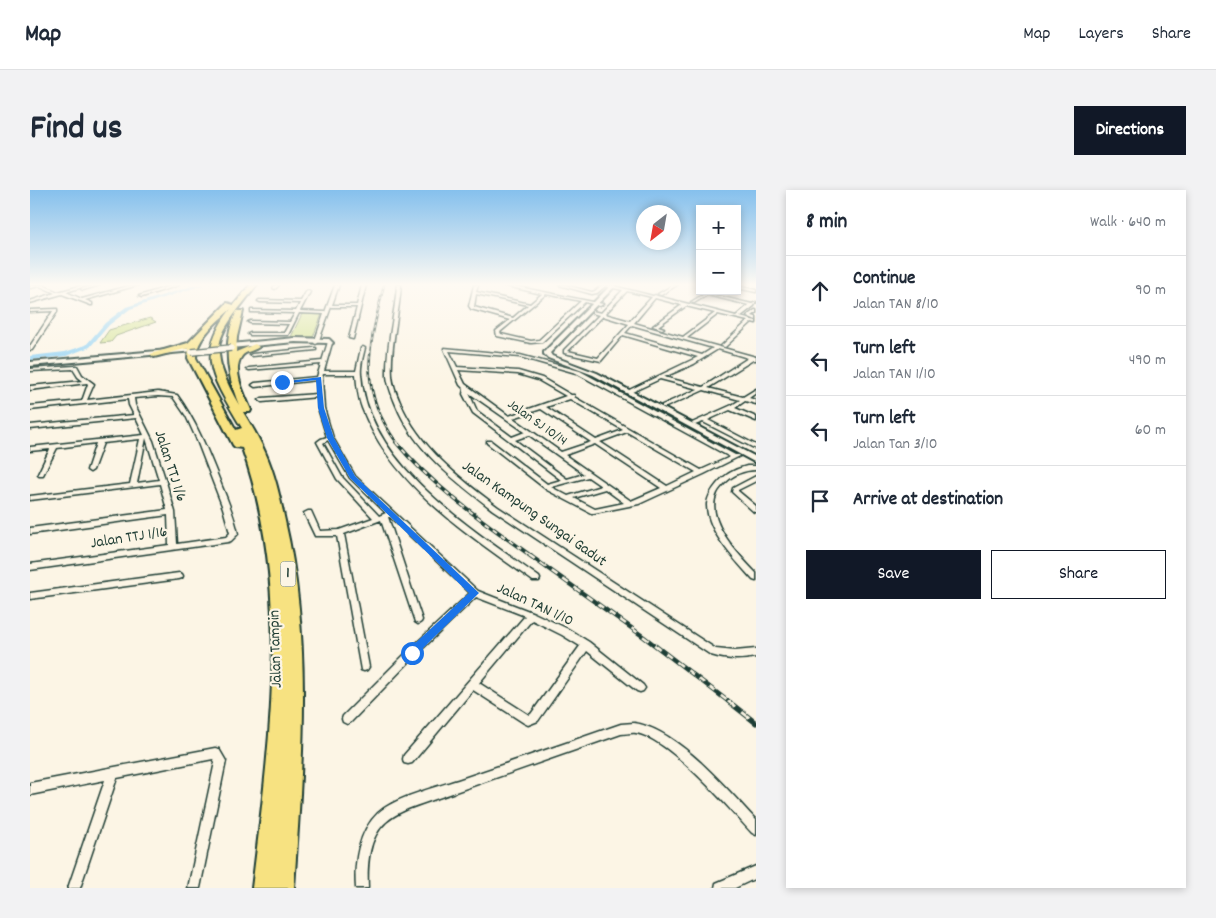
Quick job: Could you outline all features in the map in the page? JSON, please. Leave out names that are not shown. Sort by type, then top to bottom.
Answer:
[{"type":"highway","points":[[220,318],[200,338],[192,351],[192,358],[245,454],[255,456],[256,431],[238,391],[231,344],[237,318]]},
{"type":"highway","name":"Jalan Tampin","points":[[226,318],[212,336],[208,353],[272,489],[280,526],[294,622],[295,728],[282,888]]},
{"type":"highway","points":[[154,354],[185,348],[200,338]]},
{"type":"highway","points":[[231,344],[238,342],[254,348]]},
{"type":"highway","points":[[234,366],[236,355],[239,352],[254,348]]},
{"type":"highway","points":[[141,356],[182,356],[197,370]]},
{"type":"highway","name":"Jalan Tampin","points":[[255,456],[270,528],[281,622],[280,731],[264,888]]},
{"type":"street","points":[[30,349],[51,318]]},
{"type":"street","points":[[250,334],[284,335],[294,318]]},
{"type":"street","points":[[316,344],[325,318]]},
{"type":"street","points":[[351,338],[356,318]]},
{"type":"street","name":"Jalan Kampung Sungai Gadut","points":[[395,318],[390,371],[392,390],[410,426],[430,453],[460,481],[499,510],[714,652],[724,655],[743,656],[756,653]]},
{"type":"street","points":[[508,318],[513,319]]},
{"type":"street","points":[[513,319],[498,332],[499,335],[523,341],[540,341],[566,318]]},
{"type":"street","points":[[584,318],[546,353],[550,357],[581,367],[664,406],[756,456]]},
{"type":"street","points":[[599,318],[566,352],[599,360],[638,318]]},
{"type":"street","points":[[611,318],[754,358]]},
{"type":"street","points":[[667,318],[655,326],[669,330]]},
{"type":"street","points":[[684,338],[711,318]]},
{"type":"street","points":[[631,391],[703,357],[720,347],[754,320]]},
{"type":"street","points":[[250,322],[291,323]]},
{"type":"street","points":[[623,334],[703,357]]},
{"type":"street","points":[[254,348],[330,343]]},
{"type":"street","name":"Jalan TAN 1/10","points":[[330,343],[320,375],[319,395],[330,438],[352,477],[384,517],[475,593],[531,615],[586,645],[640,688]]},
{"type":"street","points":[[30,365],[192,351],[231,344]]},
{"type":"street","points":[[363,348],[358,373],[362,403],[377,435],[403,472],[449,515],[536,579]]},
{"type":"street","name":"Jalan SJ 10/14","points":[[629,503],[466,388],[446,349],[514,355],[578,372],[735,457]]},
{"type":"street","points":[[71,362],[192,351]]},
{"type":"street","points":[[664,406],[703,389],[754,358]]},
{"type":"street","points":[[249,369],[324,362]]},
{"type":"street","points":[[30,370],[75,367],[80,376],[91,384],[84,402]]},
{"type":"street","points":[[455,368],[499,371],[529,376],[551,384],[702,473]]},
{"type":"street","points":[[255,385],[320,375],[358,373]]},
{"type":"street","points":[[661,378],[756,402]]},
{"type":"street","points":[[30,388],[86,382]]},
{"type":"street","points":[[466,388],[466,394],[475,412],[566,480]]},
{"type":"street","points":[[631,391],[756,460]]},
{"type":"street","points":[[695,423],[731,408],[756,391]]},
{"type":"street","name":"Jalan TTJ 1/16","points":[[30,566],[232,537],[234,534],[230,514],[202,444],[181,404],[173,395],[158,394],[131,398]]},
{"type":"street","points":[[262,400],[319,395]]},
{"type":"street","points":[[508,418],[572,396]]},
{"type":"street","points":[[30,408],[131,398]]},
{"type":"street","name":"Jalan TTJ 1/6","points":[[131,398],[163,482],[171,512],[173,545]]},
{"type":"street","points":[[542,407],[668,489]]},
{"type":"street","points":[[731,408],[756,420]]},
{"type":"street","points":[[30,427],[137,416]]},
{"type":"street","points":[[704,420],[756,447]]},
{"type":"street","points":[[560,455],[628,430]]},
{"type":"street","points":[[510,439],[529,433]]},
{"type":"street","points":[[30,449],[145,437],[132,486]]},
{"type":"street","points":[[330,438],[320,442],[339,478],[384,517],[418,620]]},
{"type":"street","points":[[90,470],[100,442]]},
{"type":"street","points":[[488,442],[546,486],[594,511],[629,503],[668,489],[742,453]]},
{"type":"street","points":[[41,474],[54,447]]},
{"type":"street","points":[[756,468],[738,471],[721,483],[712,494],[710,509],[711,519],[718,530],[756,578]]},
{"type":"street","points":[[546,486],[589,475]]},
{"type":"street","points":[[756,478],[735,489],[735,492],[756,510]]},
{"type":"street","points":[[30,498],[163,482]]},
{"type":"street","points":[[567,498],[606,487]]},
{"type":"street","points":[[30,531],[171,512]]},
{"type":"street","points":[[308,512],[318,534],[340,533],[384,517]]},
{"type":"street","points":[[340,533],[364,667]]},
{"type":"street","points":[[30,596],[180,576]]},
{"type":"street","points":[[347,719],[475,593]]},
{"type":"street","points":[[408,759],[531,615]]},
{"type":"street","points":[[471,684],[528,720],[534,718],[586,645]]},
{"type":"street","points":[[362,888],[360,869],[363,852],[377,823],[390,812],[421,798],[621,729],[637,728],[650,733],[680,752],[756,829]]},
{"type":"street","points":[[30,789],[215,753],[221,761],[194,888]]},
{"type":"street","points":[[74,888],[113,773]]},
{"type":"street","points":[[721,888],[756,872]]},
{"type":"green space","points":[[150,318],[156,322],[116,336],[111,342],[100,343],[109,330]]},
{"type":"green space","points":[[300,318],[321,318],[313,337],[291,337]]},
{"type":"waterway","points":[[30,358],[66,354],[88,346],[107,324],[115,318]]},
{"type":"railway","points":[[376,318],[371,348],[371,385],[384,423],[397,443]]},
{"type":"railway","points":[[396,442],[443,489],[477,517],[531,556]]},
{"type":"railway","points":[[529,555],[644,637],[729,702]]},
{"type":"railway","points":[[728,701],[756,723]]},
{"type":"route","points":[[282,382],[319,378],[321,408],[330,438],[352,477],[475,593],[412,653]]}]
